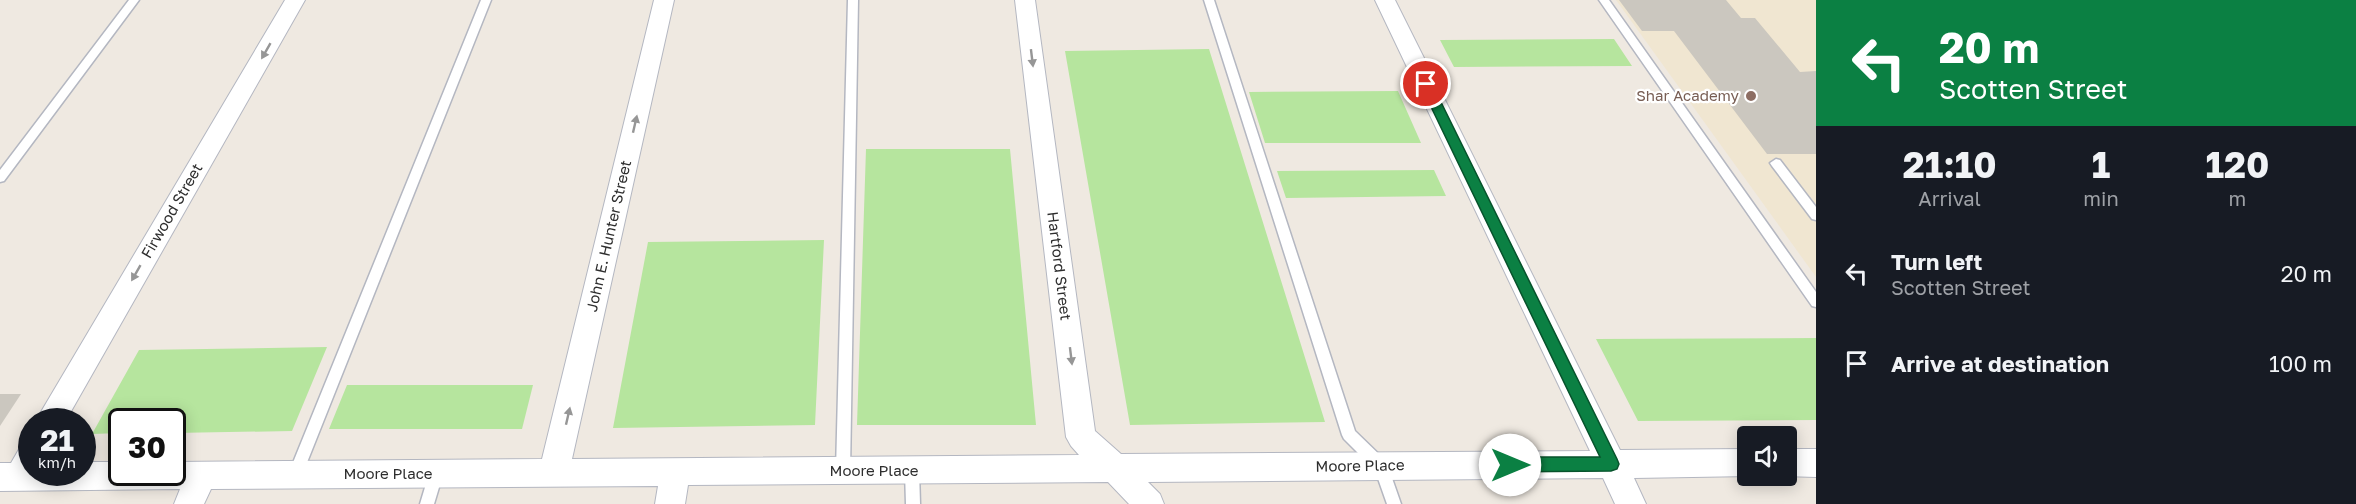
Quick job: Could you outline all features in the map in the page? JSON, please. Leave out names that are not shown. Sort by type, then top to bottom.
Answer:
[{"type":"street","name":"Firwood Street","points":[[58,408],[295,0]]},
{"type":"street","name":"John E. Hunter Street","points":[[554,473],[664,0]]},
{"type":"street","name":"Hartford Street","points":[[1025,0],[1081,438],[1116,469],[1149,504]]},
{"type":"street","points":[[1385,0],[1631,504]]},
{"type":"street","name":"Moore Place","points":[[17,469],[202,476],[1737,463]]},
{"type":"street","points":[[1797,463],[1816,463]]},
{"type":"street","points":[[670,504],[675,473]]},
{"type":"street","points":[[189,504],[202,476]]},
{"type":"lane","points":[[0,178],[134,0]]},
{"type":"lane","points":[[295,475],[486,0]]},
{"type":"lane","points":[[843,471],[853,0]]},
{"type":"lane","points":[[1209,0],[1349,435],[1381,466],[1394,504]]},
{"type":"lane","points":[[1604,0],[1816,302]]},
{"type":"lane","points":[[1776,163],[1816,216]]},
{"type":"lane","points":[[912,471],[913,504]]},
{"type":"lane","points":[[427,504],[436,474]]},
{"type":"shaded area","name":"Shar Academy","points":[[1616,0],[1816,0],[1816,277],[1754,191]]},
{"type":"green space","points":[[1614,39],[1632,66],[1454,67],[1440,40]]},
{"type":"green space","points":[[1209,49],[1325,422],[1130,425],[1065,51]]},
{"type":"green space","points":[[1398,91],[1421,143],[1265,143],[1249,92]]},
{"type":"green space","points":[[866,149],[1010,149],[1036,425],[857,425]]},
{"type":"green space","points":[[1434,170],[1446,196],[1286,198],[1277,171]]},
{"type":"green space","points":[[824,240],[815,425],[613,428],[648,242]]},
{"type":"green space","points":[[1816,338],[1816,420],[1638,421],[1596,339]]},
{"type":"green space","points":[[327,347],[292,431],[186,433],[186,408],[108,408],[108,433],[96,434],[96,427],[139,350]]},
{"type":"green space","points":[[347,385],[533,385],[522,429],[329,429]]},
{"type":"building","points":[[1619,0],[1726,0],[1741,18],[1755,18],[1800,72],[1816,71],[1816,154],[1767,154],[1674,31],[1642,31]]},
{"type":"building","points":[[0,394],[21,394],[0,426]]},
{"type":"place","name":"Shar Academy","points":[[1751,96]]},
{"type":"route","points":[[1426,84],[1611,464],[1510,465]]}]
